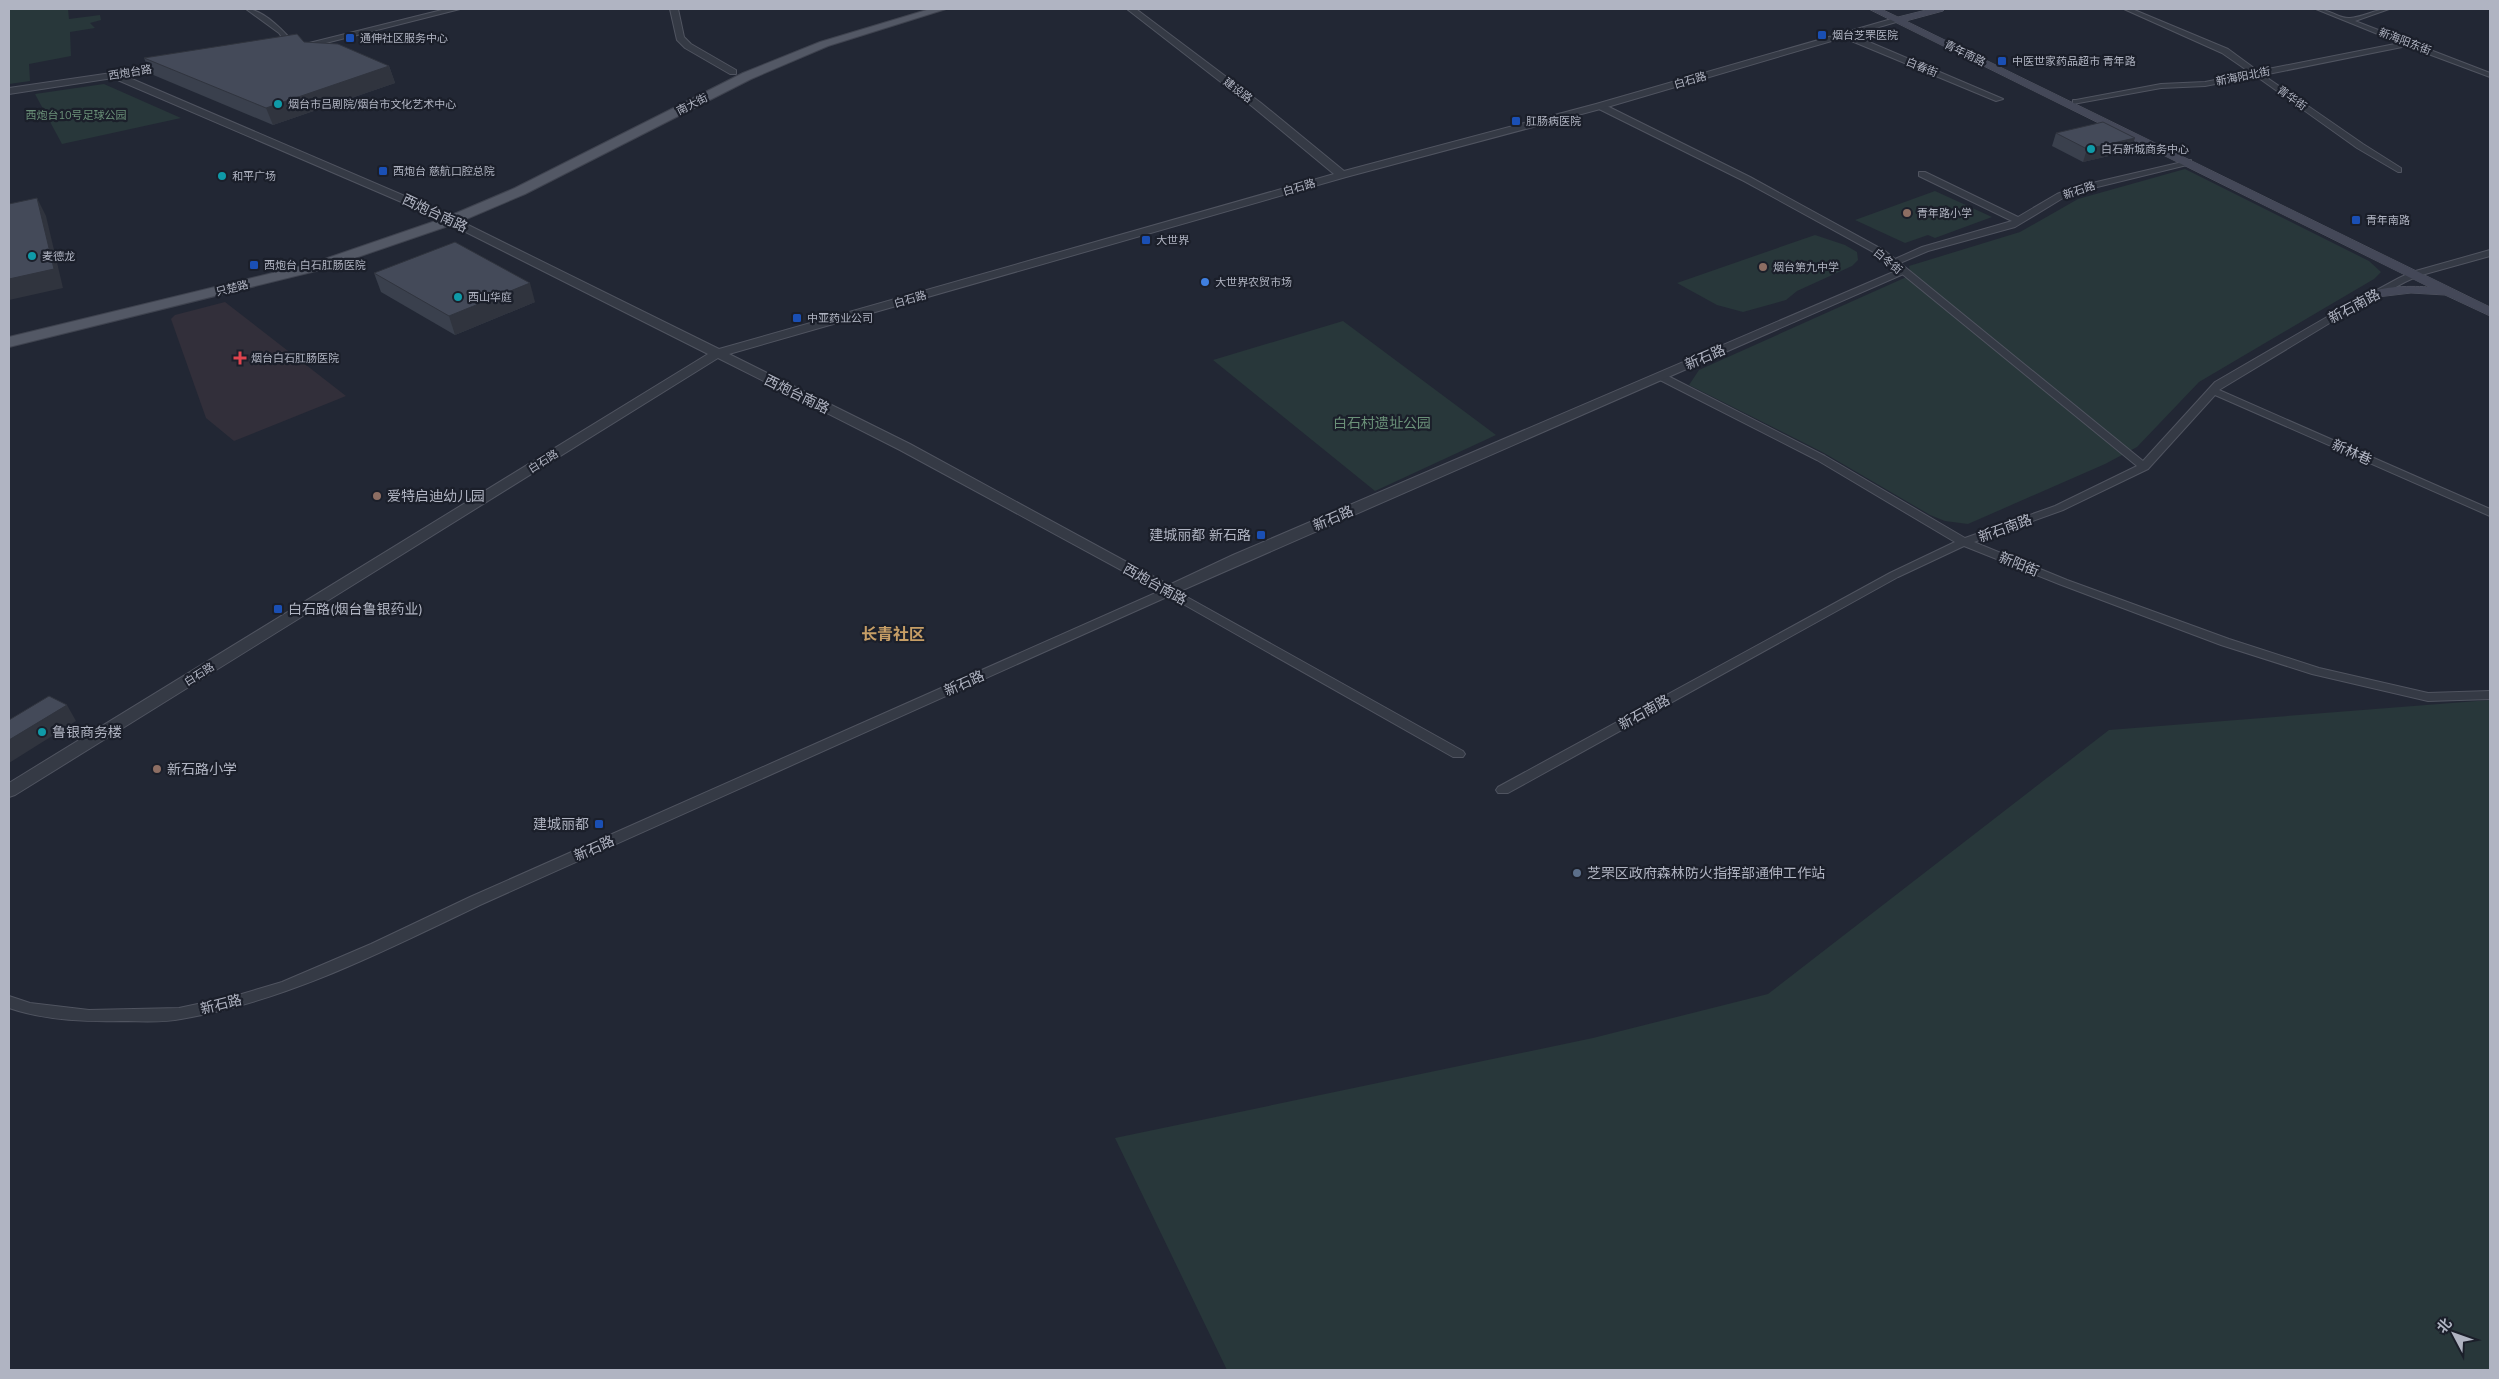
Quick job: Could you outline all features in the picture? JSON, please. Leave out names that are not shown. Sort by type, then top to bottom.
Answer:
[{"type":"main road","name":"南大街","points":[[445,217],[733,72],[815,40],[918,9]]},
{"type":"main road","name":"南大街","points":[[445,217],[520,192],[747,76],[824,44],[941,9]]},
{"type":"main road","points":[[1874,9],[1901,19],[1940,9]]},
{"type":"main road","points":[[1890,9],[1901,19]]},
{"type":"main road","name":"青年南路","points":[[1901,19],[2490,300]]},
{"type":"main road","name":"青年南路","points":[[1901,19],[2490,312]]},
{"type":"main road","name":"只楚路","points":[[9,331],[306,258],[445,217]]},
{"type":"main road","name":"只楚路","points":[[9,342],[315,267],[445,217]]},
{"type":"main road","points":[[2374,295],[2402,290],[2426,289],[2471,302]]},
{"type":"street","points":[[249,9],[281,32],[290,48],[456,9]]},
{"type":"street","points":[[674,9],[680,38],[688,46],[733,72]]},
{"type":"street","name":"建设路","points":[[1131,9],[1257,105],[1342,175]]},
{"type":"street","name":"青华街","points":[[2126,9],[2225,51],[2360,146],[2398,170]]},
{"type":"street","name":"新海阳东街","points":[[2318,9],[2490,75]]},
{"type":"street","points":[[2350,20],[2386,9]]},
{"type":"street","name":"白石路","points":[[9,791],[716,354],[1342,175],[1600,106],[1901,19]]},
{"type":"street","name":"白春街","points":[[1846,35],[1999,99]]},
{"type":"street","name":"新海阳北街","points":[[2076,102],[2161,86],[2205,84],[2410,43]]},
{"type":"street","name":"西炮台路","points":[[9,91],[183,64]]},
{"type":"street","name":"西炮台南路","points":[[115,75],[241,131],[445,217],[905,447],[1169,591],[1458,754]]},
{"type":"street","name":"白冬街","points":[[1600,106],[1779,196],[1882,253],[2144,467]]},
{"type":"street","name":"新石路","points":[[9,1002],[30,1009],[89,1016],[179,1014],[235,1002],[287,986],[376,948],[484,897],[1169,591],[1238,558],[1660,376],[1897,267],[1925,249],[2012,225],[2060,196],[2078,189],[2188,162]]},
{"type":"street","points":[[1922,174],[2019,221]]},
{"type":"street","name":"新石南路","points":[[1503,790],[1894,575],[1964,542],[2059,508],[2144,467],[2220,384],[2330,319],[2415,274],[2490,253]]},
{"type":"street","name":"新阳街","points":[[1660,376],[1821,458],[1964,542],[2063,582],[2216,638],[2316,671],[2428,697],[2490,695]]},
{"type":"street","name":"新林巷","points":[[2214,391],[2490,513]]},
{"type":"shaded area","name":"烟台白石肛肠医院","points":[[225,302],[346,396],[234,441],[206,418],[171,319],[175,315]]},
{"type":"green space","points":[[9,9],[68,9],[69,19],[100,15],[101,20],[90,23],[95,28],[70,32],[71,56],[29,64],[30,81],[9,84]]},
{"type":"green space","name":"西炮台10号足球公园","points":[[104,84],[181,118],[62,144],[35,94]]},
{"type":"green space","points":[[2185,169],[2369,261],[2381,272],[2374,279],[2199,382],[2137,447],[2105,464],[1968,524],[1945,521],[1930,515],[1824,453],[1689,385],[1699,370],[1911,275],[1909,266],[2020,232],[2078,199]]},
{"type":"green space","points":[[1935,191],[1992,217],[1935,238],[1928,235],[1905,243],[1855,220]]},
{"type":"green space","points":[[1815,235],[1845,245],[1857,252],[1858,260],[1852,266],[1797,291],[1786,300],[1743,312],[1717,305],[1677,283]]},
{"type":"green space","name":"白石村遗址公园","points":[[1343,321],[1496,435],[1375,491],[1213,360]]},
{"type":"green space","points":[[2490,700],[2490,1370],[1227,1370],[1115,1138],[1593,1038],[1768,994],[2109,730]]},
{"type":"building","name":"烟台市吕剧院/烟台市文化艺术中心","points":[[297,34],[304,42],[338,44],[389,66],[266,108],[144,58]]},
{"type":"building","points":[[2103,122],[2135,138],[2087,149],[2056,133]]},
{"type":"building","name":"麦德龙","points":[[37,198],[54,269],[9,279],[9,204]]},
{"type":"building","points":[[455,242],[530,283],[449,316],[374,273]]},
{"type":"building","points":[[49,696],[67,705],[9,740],[9,720]]},
{"type":"place","name":"烟台芝罘医院","points":[[1822,35]]},
{"type":"place","name":"通伸社区服务中心","points":[[350,38]]},
{"type":"place","name":"中医世家药品超市 青年路","points":[[2002,61]]},
{"type":"place","name":"烟台市吕剧院/烟台市文化艺术中心","points":[[278,104]]},
{"type":"place","name":"肛肠病医院","points":[[1516,121]]},
{"type":"place","name":"白石新城商务中心","points":[[2091,149]]},
{"type":"place","name":"西炮台 慈航口腔总院","points":[[383,171]]},
{"type":"place","name":"和平广场","points":[[222,176]]},
{"type":"place","name":"青年路小学","points":[[1907,213]]},
{"type":"place","name":"青年南路","points":[[2356,220]]},
{"type":"place","name":"大世界","points":[[1146,240]]},
{"type":"place","name":"麦德龙","points":[[32,256]]},
{"type":"place","name":"西炮台 白石肛肠医院","points":[[254,265]]},
{"type":"place","name":"烟台第九中学","points":[[1763,267]]},
{"type":"place","name":"大世界农贸市场","points":[[1205,282]]},
{"type":"place","name":"西山华庭","points":[[458,297]]},
{"type":"place","name":"中亚药业公司","points":[[797,318]]},
{"type":"place","name":"烟台白石肛肠医院","points":[[240,358]]},
{"type":"place","name":"爱特启迪幼儿园","points":[[377,496]]},
{"type":"place","name":"建城丽都 新石路","points":[[1261,535]]},
{"type":"place","name":"白石路(烟台鲁银药业)","points":[[278,609]]},
{"type":"place","name":"鲁银商务楼","points":[[42,732]]},
{"type":"place","name":"新石路小学","points":[[157,769]]},
{"type":"place","name":"建城丽都","points":[[599,824]]},
{"type":"place","name":"芝罘区政府森林防火指挥部通伸工作站","points":[[1577,873]]},
{"type":"district","name":"长青社区","points":[[893,634]]}]
